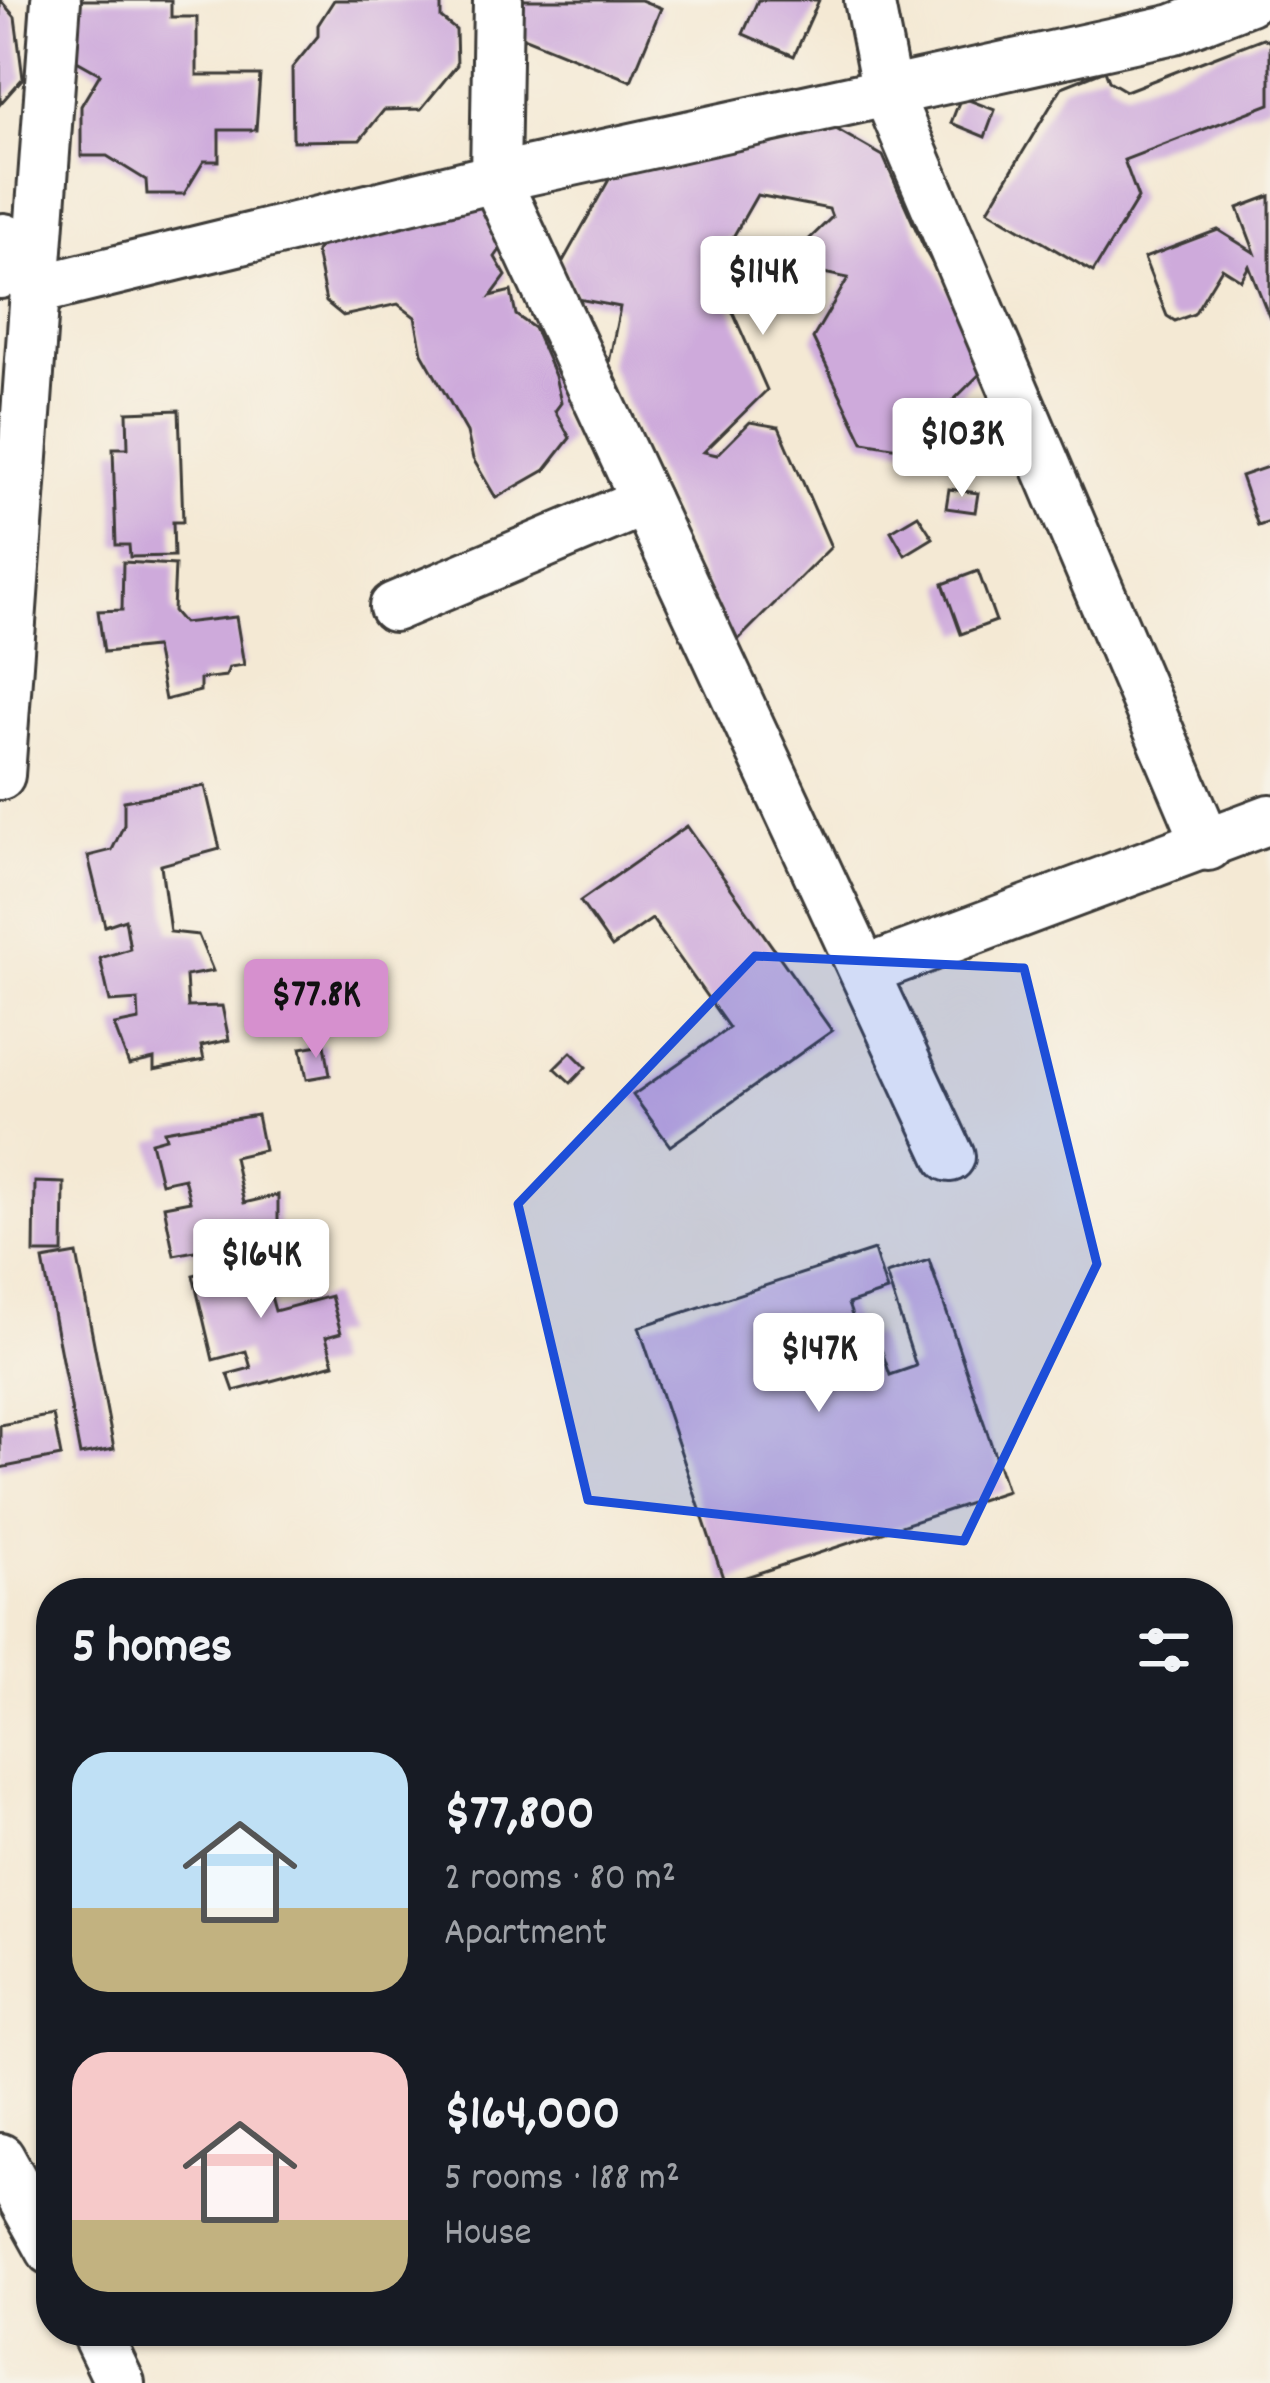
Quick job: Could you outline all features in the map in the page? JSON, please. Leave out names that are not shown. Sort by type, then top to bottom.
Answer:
[{"type":"street","points":[[0,775],[16,255],[56,0]]},
{"type":"street","points":[[498,0],[495,178],[950,1156]]},
{"type":"street","points":[[868,0],[887,92],[1208,846]]},
{"type":"street","points":[[16,255],[495,178],[1174,29],[1249,0]]},
{"type":"street","points":[[394,607],[645,501]]},
{"type":"street","points":[[864,970],[1270,820]]},
{"type":"street","points":[[0,2158],[36,2223]]},
{"type":"street","points":[[102,2346],[120,2383]]},
{"type":"highlighted area","points":[[755,956],[1024,968],[1097,1264],[964,1541],[588,1500],[518,1204]]},
{"type":"building","points":[[0,0],[15,17],[23,78],[0,104]]},
{"type":"building","points":[[77,0],[171,0],[171,17],[197,17],[197,75],[260,75],[256,130],[219,130],[219,161],[204,161],[184,194],[147,194],[146,180],[107,156],[81,156],[81,106],[100,74],[77,61]]},
{"type":"building","points":[[334,0],[441,0],[441,18],[456,30],[457,65],[421,109],[384,110],[360,140],[293,141],[292,68],[318,36],[318,25]]},
{"type":"building","points":[[514,0],[641,0],[661,8],[631,81],[503,29]]},
{"type":"building","points":[[758,0],[819,0],[794,56],[743,34]]},
{"type":"building","points":[[1263,38],[1270,42],[1270,104],[1124,160],[1138,198],[1093,272],[988,210],[1062,87],[1105,70],[1109,81],[1126,91]]},
{"type":"building","points":[[961,97],[995,110],[985,137],[951,123]]},
{"type":"building","points":[[808,113],[883,156],[926,252],[990,364],[904,449],[863,442],[813,338],[848,278],[809,270],[800,248],[832,217],[829,209],[757,195],[733,237],[705,249],[767,390],[704,452],[717,455],[750,422],[779,427],[831,547],[732,646],[609,363],[620,307],[578,299],[562,263],[629,144],[702,158]]},
{"type":"building","points":[[482,195],[507,240],[495,257],[506,276],[491,296],[511,291],[516,315],[534,328],[555,376],[561,403],[555,411],[570,438],[545,470],[496,498],[473,459],[467,432],[422,353],[415,317],[398,304],[343,316],[326,302],[316,252],[343,217]]},
{"type":"building","points":[[1270,196],[1270,319],[1249,266],[1241,280],[1222,268],[1194,314],[1175,321],[1167,316],[1144,258],[1218,230],[1255,253],[1238,208]]},
{"type":"building","points":[[179,410],[183,522],[173,522],[174,556],[130,557],[129,545],[116,545],[113,448],[128,448],[127,412]]},
{"type":"building","points":[[1270,466],[1270,522],[1258,526],[1241,476]]},
{"type":"building","points":[[949,489],[978,493],[975,512],[946,508]]},
{"type":"building","points":[[918,515],[933,538],[905,555],[891,531]]},
{"type":"building","points":[[123,562],[175,565],[173,611],[183,623],[236,617],[244,665],[229,667],[226,676],[200,679],[200,691],[165,700],[155,647],[104,652],[98,611],[122,610]]},
{"type":"building","points":[[978,571],[996,621],[961,634],[943,584]]},
{"type":"building","points":[[205,786],[220,849],[161,865],[170,932],[198,935],[213,971],[186,976],[188,1007],[222,1006],[229,1040],[201,1046],[204,1060],[154,1070],[154,1059],[129,1065],[114,1025],[139,1020],[138,1000],[110,1002],[100,958],[130,949],[125,919],[105,926],[88,856],[112,850],[124,825],[124,801]]},
{"type":"building","points":[[687,826],[832,1031],[670,1146],[633,1095],[729,1028],[652,919],[612,947],[580,901]]},
{"type":"building","points":[[325,1044],[330,1075],[307,1079],[301,1048]]},
{"type":"building","points":[[571,1052],[586,1067],[571,1083],[555,1068]]},
{"type":"building","points":[[257,1115],[264,1150],[234,1157],[244,1203],[278,1195],[278,1226],[204,1242],[205,1249],[174,1255],[164,1206],[190,1201],[184,1178],[161,1183],[151,1142],[166,1138],[164,1131]]},
{"type":"building","points":[[35,1182],[64,1183],[63,1253],[34,1253]]},
{"type":"building","points":[[256,1242],[275,1311],[331,1296],[341,1333],[326,1337],[334,1364],[234,1391],[228,1374],[251,1368],[246,1351],[213,1360],[193,1275],[217,1269],[213,1254]]},
{"type":"building","points":[[874,1250],[887,1291],[848,1304],[860,1339],[876,1334],[890,1375],[916,1366],[886,1274],[929,1260],[1007,1491],[743,1578],[723,1578],[639,1327]]},
{"type":"building","points":[[77,1254],[114,1449],[80,1455],[43,1260]]},
{"type":"building","points":[[53,1415],[61,1456],[0,1468],[0,1425]]}]
